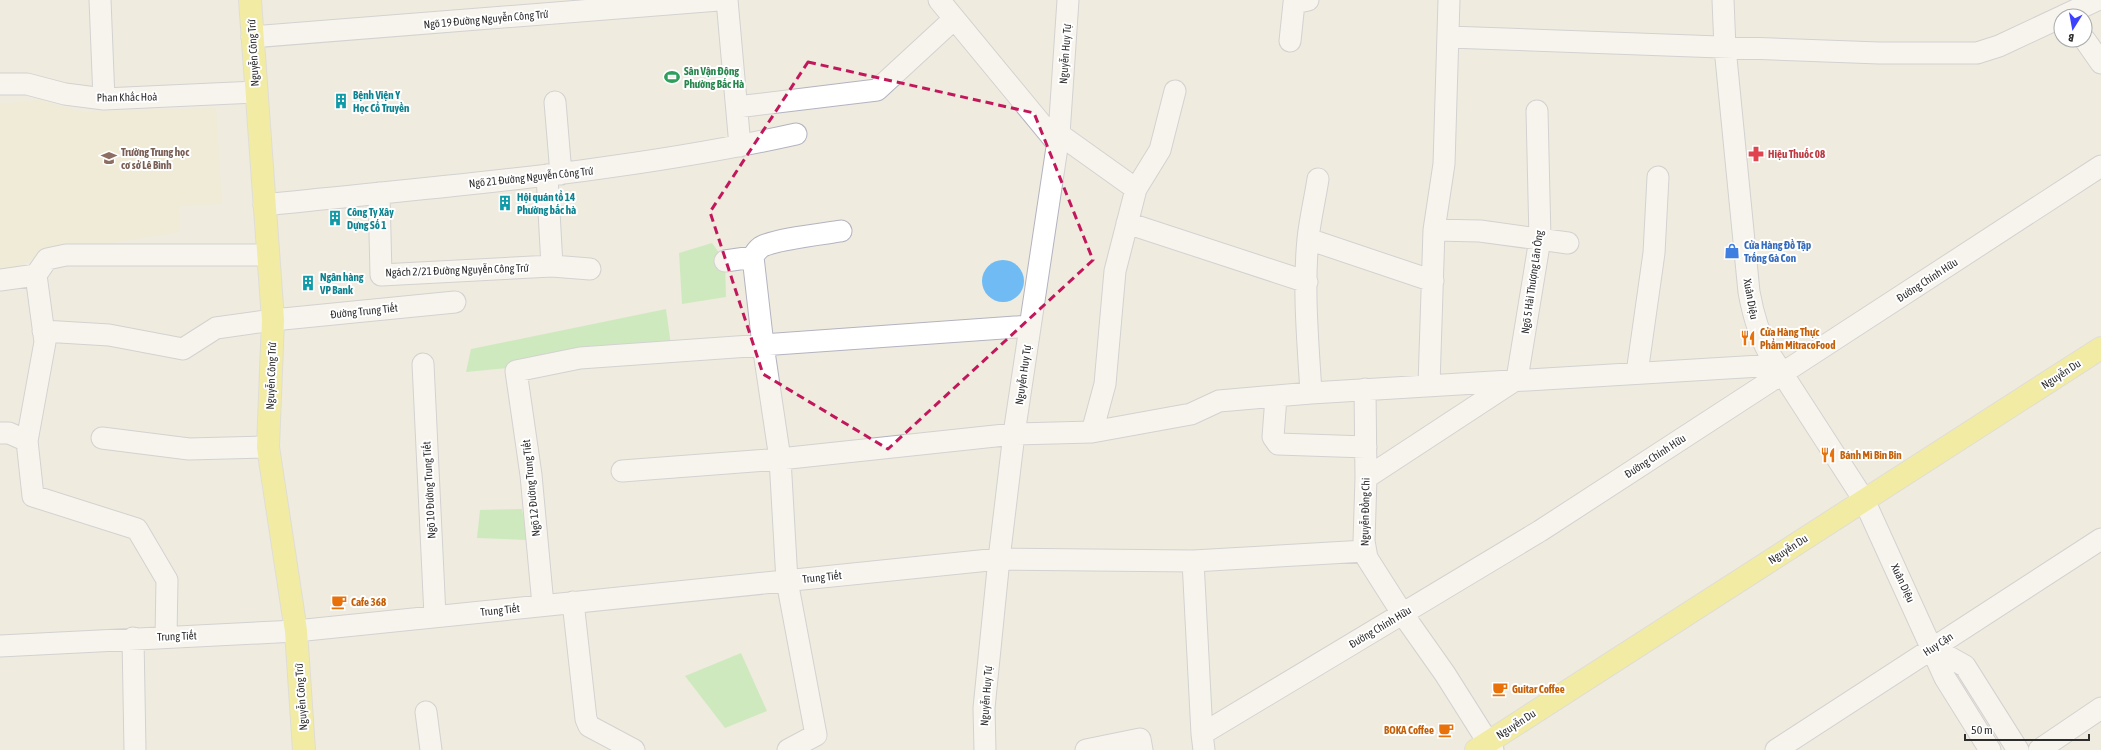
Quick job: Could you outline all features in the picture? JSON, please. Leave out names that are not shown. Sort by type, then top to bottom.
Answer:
[{"type":"main road","name":"Nguyễn Công Trứ","points":[[250,0],[273,320],[268,447],[296,631],[304,750]]},
{"type":"main road","name":"Nguyễn Du","points":[[1485,747],[1864,500],[2101,348]]},
{"type":"street","points":[[100,0],[104,100]]},
{"type":"street","name":"Ngõ 19 Đường Nguyễn Công Trứ","points":[[252,37],[719,0]]},
{"type":"street","points":[[727,0],[740,146]]},
{"type":"street","points":[[940,0],[954,19],[1058,138],[1136,189]]},
{"type":"street","name":"Nguyễn Huy Tự","points":[[985,750],[984,708],[999,559],[1014,434],[1058,138],[1068,0]]},
{"type":"street","points":[[1290,41],[1294,3],[1308,0]]},
{"type":"street","points":[[1429,385],[1434,230],[1444,164],[1449,0]]},
{"type":"street","name":"Xuân Diệu","points":[[1724,0],[1725,48],[1749,292],[1753,316],[1761,338],[1780,370],[1864,500],[1933,648],[1945,678],[1990,750]]},
{"type":"street","points":[[2081,8],[2097,0]]},
{"type":"street","points":[[737,107],[877,90],[954,19]]},
{"type":"street","points":[[1449,37],[1878,53],[1977,53],[1999,46],[2053,21]]},
{"type":"street","points":[[2091,48],[2101,63]]},
{"type":"street","name":"Phan Khắc Hoà","points":[[0,84],[27,84],[65,94],[104,100],[256,92]]},
{"type":"street","points":[[1092,432],[1104,384],[1115,271],[1136,189],[1160,150],[1175,92]]},
{"type":"street","points":[[552,266],[555,102]]},
{"type":"street","name":"Ngõ 5 Hải Thượng Lãn Ông","points":[[1517,379],[1540,239],[1537,111]]},
{"type":"street","name":"Ngõ 21 Đường Nguyễn Công Trứ","points":[[264,205],[554,175],[740,146],[796,134]]},
{"type":"street","name":"Đường Chính Hữu","points":[[1203,742],[1402,613],[1540,531],[1780,370],[2101,166]]},
{"type":"street","points":[[1638,373],[1654,253],[1658,178]]},
{"type":"street","points":[[1311,393],[1307,327],[1308,239],[1318,179]]},
{"type":"street","name":"Ngách 2/21 Đường Nguyễn Công Trứ","points":[[379,193],[381,275],[552,266],[590,269]]},
{"type":"street","points":[[1128,223],[1307,282]]},
{"type":"street","points":[[1434,230],[1480,231],[1568,242]]},
{"type":"street","points":[[788,750],[818,742],[788,581],[780,459],[763,345],[753,257],[755,252],[761,247],[773,243],[840,231]]},
{"type":"street","points":[[1308,239],[1433,281]]},
{"type":"street","points":[[166,636],[167,580],[137,529],[33,496],[27,441],[45,342],[36,275],[47,259],[66,255],[268,255]]},
{"type":"street","points":[[724,260],[753,257]]},
{"type":"street","points":[[0,280],[36,275]]},
{"type":"street","name":"Đường Trung Tiết","points":[[43,331],[109,335],[183,349],[216,328],[273,320],[455,302]]},
{"type":"street","points":[[763,345],[1030,326]]},
{"type":"street","name":"Ngõ 12 Đường Trung Tiết","points":[[543,605],[531,475],[516,371],[580,358],[763,345]]},
{"type":"street","name":"Ngõ 10 Đường Trung Tiết","points":[[424,364],[435,616]]},
{"type":"street","points":[[622,471],[780,459],[1014,434],[1092,432],[1191,414],[1219,401],[1248,398],[1517,379],[1638,373],[1780,370]]},
{"type":"street","points":[[1366,478],[1517,379]]},
{"type":"street","name":"Nguyễn Đồng Chi","points":[[1365,389],[1365,550],[1367,558],[1402,613],[1445,674],[1485,747]]},
{"type":"street","points":[[1276,397],[1273,437],[1278,444],[1366,447]]},
{"type":"street","points":[[0,433],[9,433],[27,441]]},
{"type":"street","points":[[102,438],[189,449],[268,447]]},
{"type":"street","name":"Huy Cận","points":[[1776,750],[2101,539]]},
{"type":"street","name":"Trung Tiết","points":[[0,646],[166,636],[296,631],[999,559],[1193,561],[1365,550]]},
{"type":"street","points":[[1193,561],[1203,742]]},
{"type":"street","points":[[572,602],[586,719],[589,726],[634,750]]},
{"type":"street","points":[[133,638],[133,750]]},
{"type":"street","points":[[1933,648],[1966,666],[2018,750]]},
{"type":"street","points":[[2039,750],[2101,708]]},
{"type":"street","points":[[426,712],[431,750]]},
{"type":"street","points":[[1086,750],[1140,739],[1142,750]]},
{"type":"highlighted area","points":[[808,62],[1034,113],[1093,260],[888,449],[763,374],[710,212]]},
{"type":"shaded area","name":"Trường Trung học cơ sở Lê Bình","points":[[41,100],[82,112],[216,108],[222,204],[179,206],[180,232],[46,253],[12,269],[0,268],[0,104]]},
{"type":"green space","points":[[712,243],[725,261],[726,297],[682,304],[679,253]]},
{"type":"green space","points":[[666,309],[672,352],[466,372],[471,349]]},
{"type":"green space","points":[[522,509],[527,540],[477,538],[480,510]]},
{"type":"green space","points":[[741,653],[767,711],[725,728],[685,676]]},
{"type":"water","points":[[999,260],[1007,260],[1018,266],[1024,277],[1024,285],[1018,296],[1007,302],[999,302],[988,296],[982,285],[982,277],[988,266]]},
{"type":"place","name":"Sân Vận Động Phường Bắc Hà","points":[[672,77]]},
{"type":"place","name":"Bệnh Viện Y Học Cổ Truyền","points":[[341,101]]},
{"type":"place","name":"Hiệu Thuốc 08","points":[[1756,154]]},
{"type":"place","name":"Trường Trung học cơ sở Lê Bình","points":[[109,158]]},
{"type":"place","name":"Hội quán tổ 14 Phường bắc hà","points":[[505,203]]},
{"type":"place","name":"Công Ty Xây Dựng Số 1","points":[[335,218]]},
{"type":"place","name":"Cửa Hàng Đồ Tập Trống Gà Con","points":[[1732,251]]},
{"type":"place","name":"Ngân hàng VP Bank","points":[[308,283]]},
{"type":"place","name":"Cửa Hàng Thực Phẩm MitracoFood","points":[[1748,338]]},
{"type":"place","name":"Bánh Mì Bin Bin","points":[[1828,455]]},
{"type":"place","name":"Cafe 368","points":[[339,602]]},
{"type":"place","name":"Guitar Coffee","points":[[1500,689]]},
{"type":"place","name":"BOKA Coffee","points":[[1446,730]]}]
